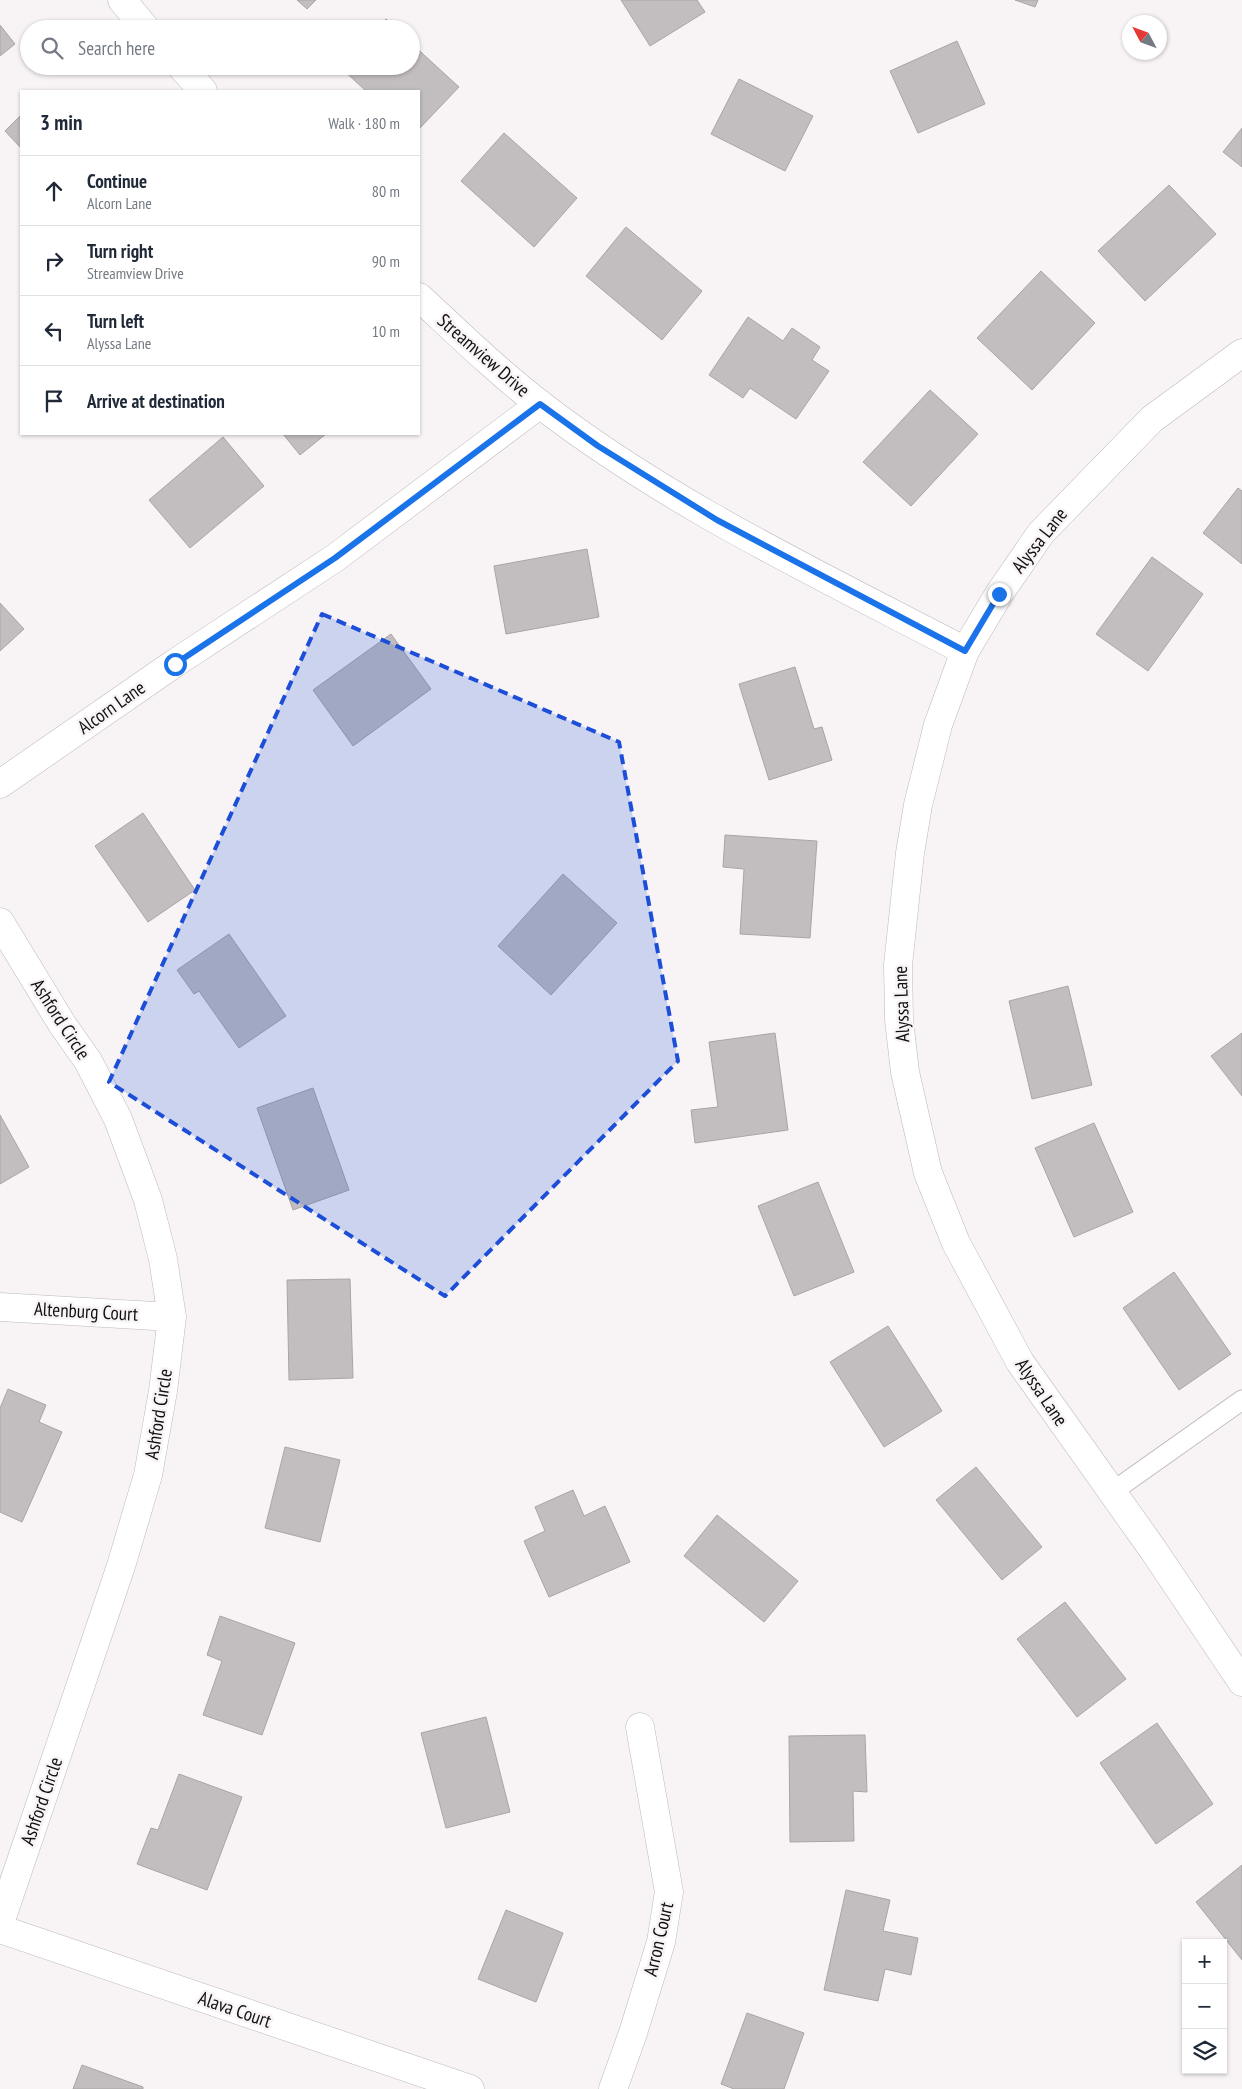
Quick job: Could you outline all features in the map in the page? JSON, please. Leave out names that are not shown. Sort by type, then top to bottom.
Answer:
[{"type":"street","points":[[122,0],[139,20]]},
{"type":"street","points":[[189,75],[202,90]]},
{"type":"street","name":"Streamview Drive","points":[[420,298],[540,404],[598,446],[717,520],[965,651]]},
{"type":"street","name":"Alyssa Lane","points":[[1242,353],[1152,419],[1047,526],[999,594],[965,651],[938,725],[918,806],[910,853],[898,965],[899,1020],[905,1072],[928,1173],[956,1243],[1020,1362],[1242,1682]]},
{"type":"street","name":"Alcorn Lane","points":[[0,784],[175,664],[335,558],[540,404]]},
{"type":"street","name":"Ashford Circle","points":[[0,922],[62,1024],[88,1060],[118,1119],[148,1200],[162,1259],[172,1317],[163,1391],[148,1475],[121,1566],[0,1923]]},
{"type":"street","name":"Altenburg Court","points":[[0,1307],[172,1317]]},
{"type":"street","name":"Arron Court","points":[[613,2089],[633,2033],[661,1942],[669,1892],[640,1727]]},
{"type":"street","name":"Alava Court","points":[[0,1929],[470,2089]]},
{"type":"lane","points":[[1112,1492],[1242,1400]]},
{"type":"highlighted area","points":[[322,614],[619,742],[678,1061],[445,1296],[109,1082]]},
{"type":"building","points":[[297,0],[316,0],[307,9]]},
{"type":"building","points":[[621,0],[697,0],[705,12],[650,46]]},
{"type":"building","points":[[1015,0],[1038,0],[1035,7]]},
{"type":"building","points":[[0,25],[15,44],[0,56]]},
{"type":"building","points":[[957,41],[985,104],[918,133],[890,71]]},
{"type":"building","points":[[420,51],[459,87],[420,128],[420,90],[365,90],[349,75],[420,75]]},
{"type":"building","points":[[739,79],[813,116],[785,171],[711,134]]},
{"type":"building","points":[[20,116],[20,147],[5,131]]},
{"type":"building","points":[[1242,128],[1242,167],[1223,152]]},
{"type":"building","points":[[504,133],[577,198],[534,247],[461,181]]},
{"type":"building","points":[[1169,185],[1216,234],[1145,301],[1098,251]]},
{"type":"building","points":[[626,227],[702,291],[662,340],[586,276]]},
{"type":"building","points":[[1041,271],[1095,323],[1032,390],[977,338]]},
{"type":"building","points":[[748,317],[783,341],[792,328],[820,347],[812,360],[829,371],[796,419],[750,388],[743,398],[709,375]]},
{"type":"building","points":[[930,390],[978,434],[911,506],[863,462]]},
{"type":"building","points":[[284,435],[325,435],[300,455]]},
{"type":"building","points":[[223,437],[264,486],[190,548],[149,500]]},
{"type":"building","points":[[1238,488],[1242,491],[1242,564],[1203,533]]},
{"type":"building","points":[[587,549],[599,617],[506,634],[494,566]]},
{"type":"building","points":[[1152,557],[1203,594],[1148,671],[1096,634]]},
{"type":"building","points":[[0,603],[24,629],[0,651]]},
{"type":"building","points":[[391,634],[431,689],[353,746],[313,690]]},
{"type":"building","points":[[795,667],[814,729],[822,727],[832,760],[769,780],[739,684]]},
{"type":"building","points":[[143,813],[195,890],[148,922],[95,846]]},
{"type":"building","points":[[725,835],[817,841],[810,938],[740,934],[744,869],[723,867]]},
{"type":"building","points":[[563,874],[617,923],[551,995],[498,946]]},
{"type":"building","points":[[229,934],[286,1016],[239,1048],[199,991],[194,994],[177,970]]},
{"type":"building","points":[[1068,986],[1092,1085],[1032,1099],[1009,1001]]},
{"type":"building","points":[[775,1033],[788,1130],[695,1143],[691,1110],[718,1107],[709,1042]]},
{"type":"building","points":[[1242,1033],[1242,1096],[1211,1056]]},
{"type":"building","points":[[313,1088],[349,1190],[293,1210],[257,1108]]},
{"type":"building","points":[[0,1115],[29,1167],[0,1184]]},
{"type":"building","points":[[1094,1123],[1133,1212],[1074,1237],[1035,1148]]},
{"type":"building","points":[[818,1182],[854,1272],[794,1296],[758,1206]]},
{"type":"building","points":[[1174,1272],[1231,1354],[1179,1390],[1123,1308]]},
{"type":"building","points":[[350,1279],[353,1378],[289,1380],[287,1280]]},
{"type":"building","points":[[888,1326],[942,1411],[884,1447],[830,1362]]},
{"type":"building","points":[[8,1389],[46,1405],[39,1422],[62,1432],[22,1522],[0,1512],[0,1408]]},
{"type":"building","points":[[285,1447],[340,1460],[320,1542],[265,1528]]},
{"type":"building","points":[[976,1467],[1042,1547],[1002,1580],[936,1500]]},
{"type":"building","points":[[573,1490],[584,1516],[605,1506],[630,1562],[549,1597],[524,1541],[545,1531],[535,1507]]},
{"type":"building","points":[[717,1515],[798,1581],[764,1622],[684,1556]]},
{"type":"building","points":[[1065,1602],[1126,1679],[1077,1717],[1017,1639]]},
{"type":"building","points":[[220,1616],[295,1643],[262,1735],[203,1715],[222,1661],[207,1655]]},
{"type":"building","points":[[486,1717],[510,1812],[446,1828],[421,1733]]},
{"type":"building","points":[[1157,1723],[1213,1804],[1156,1844],[1100,1763]]},
{"type":"building","points":[[865,1735],[867,1792],[853,1791],[854,1841],[790,1842],[789,1736]]},
{"type":"building","points":[[179,1774],[242,1797],[207,1890],[137,1864],[151,1828],[158,1830]]},
{"type":"building","points":[[1242,1865],[1242,1960],[1227,1939],[1196,1902]]},
{"type":"building","points":[[846,1890],[890,1900],[883,1931],[918,1938],[911,1975],[885,1969],[878,2001],[824,1990]]},
{"type":"building","points":[[506,1910],[563,1933],[536,2002],[478,1979]]},
{"type":"building","points":[[747,2013],[804,2033],[784,2089],[734,2089],[721,2084]]},
{"type":"building","points":[[82,2065],[143,2087],[143,2089],[73,2089]]},
{"type":"route","points":[[175,664],[335,558],[456,470],[540,404],[598,446],[717,520],[965,651],[999,594]]}]
